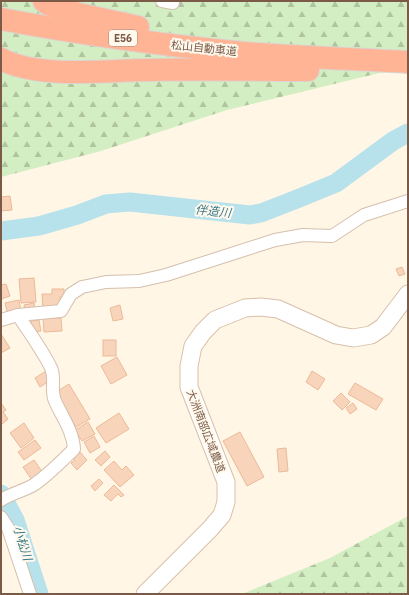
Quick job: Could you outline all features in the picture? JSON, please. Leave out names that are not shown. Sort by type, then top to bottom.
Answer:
[{"type":"highway","points":[[44,1],[48,4],[78,14],[245,53]]},
{"type":"highway","name":"松山自動車道","points":[[1,19],[156,43],[245,53],[367,65],[408,62]]},
{"type":"highway","points":[[1,59],[26,68],[53,72],[367,65],[408,68]]},
{"type":"street","points":[[1,320],[18,315],[61,311],[71,294],[82,287],[106,282],[139,281],[166,275],[274,240],[303,235],[332,236],[364,215],[408,200]]},
{"type":"street","name":"大洲南部広域農道","points":[[145,594],[210,529],[222,515],[226,502],[226,482],[189,387],[188,366],[193,346],[203,332],[215,320],[244,308],[261,307],[278,309],[336,335],[353,338],[371,334],[383,327],[408,294]]},
{"type":"street","points":[[6,497],[34,484],[55,468],[74,449],[74,440],[70,429],[54,399],[52,390],[54,382],[51,368],[18,315]]},
{"type":"street","points":[[1,517],[8,528],[30,594]]},
{"type":"green space","points":[[1,1],[408,1],[408,66],[227,110],[101,151],[1,177]]},
{"type":"green space","points":[[408,516],[408,594],[242,594],[330,558]]},
{"type":"building","points":[[10,196],[12,210],[1,211],[1,197]]},
{"type":"building","points":[[402,267],[405,274],[399,276],[396,269]]},
{"type":"building","points":[[34,278],[36,302],[21,303],[19,279]]},
{"type":"building","points":[[6,284],[10,296],[1,299],[1,285]]},
{"type":"building","points":[[52,289],[64,289],[64,297],[60,297],[61,307],[43,310],[42,294],[52,294]]},
{"type":"building","points":[[19,300],[21,312],[8,315],[5,303]]},
{"type":"building","points":[[34,303],[35,310],[25,312],[24,305]]},
{"type":"building","points":[[120,305],[123,319],[113,321],[110,308]]},
{"type":"building","points":[[43,318],[61,318],[62,331],[44,332]]},
{"type":"building","points":[[39,320],[41,331],[33,332],[31,321]]},
{"type":"building","points":[[1,334],[10,348],[1,353]]},
{"type":"building","points":[[103,340],[116,340],[116,356],[103,356]]},
{"type":"building","points":[[117,357],[127,375],[111,384],[101,366]]},
{"type":"building","points":[[46,371],[51,380],[40,387],[35,378]]},
{"type":"building","points":[[312,371],[325,379],[318,390],[306,382]]},
{"type":"building","points":[[355,383],[383,399],[376,410],[348,394]]},
{"type":"building","points":[[69,384],[90,419],[76,427],[56,392]]},
{"type":"building","points":[[341,393],[350,402],[342,410],[333,401]]},
{"type":"building","points":[[1,403],[6,410],[3,412],[8,419],[1,425]]},
{"type":"building","points":[[353,403],[357,409],[350,414],[346,408]]},
{"type":"building","points":[[119,413],[129,429],[106,443],[96,428]]},
{"type":"building","points":[[88,422],[95,434],[82,441],[75,430]]},
{"type":"building","points":[[24,423],[34,438],[21,448],[10,433]]},
{"type":"building","points":[[240,432],[264,477],[247,486],[223,441]]},
{"type":"building","points":[[94,436],[100,447],[90,453],[84,442]]},
{"type":"building","points":[[35,440],[41,448],[24,460],[18,452]]},
{"type":"building","points":[[286,448],[288,471],[279,472],[277,449]]},
{"type":"building","points":[[79,451],[87,460],[77,470],[71,463],[75,460],[72,457]]},
{"type":"building","points":[[105,451],[110,457],[101,466],[95,460]]},
{"type":"building","points":[[34,460],[43,473],[32,480],[23,467]]},
{"type":"building","points":[[114,461],[122,470],[126,466],[134,475],[120,487],[104,470]]},
{"type":"building","points":[[99,479],[103,483],[95,491],[91,486]]},
{"type":"building","points":[[114,485],[124,495],[121,497],[118,494],[111,501],[104,495]]},
{"type":"waterway","name":"伴造川","points":[[1,231],[39,226],[77,215],[106,204],[130,202],[250,215],[261,213],[336,183],[393,141],[408,133]]},
{"type":"waterway","name":"小松川","points":[[1,494],[15,520],[39,594]]}]
